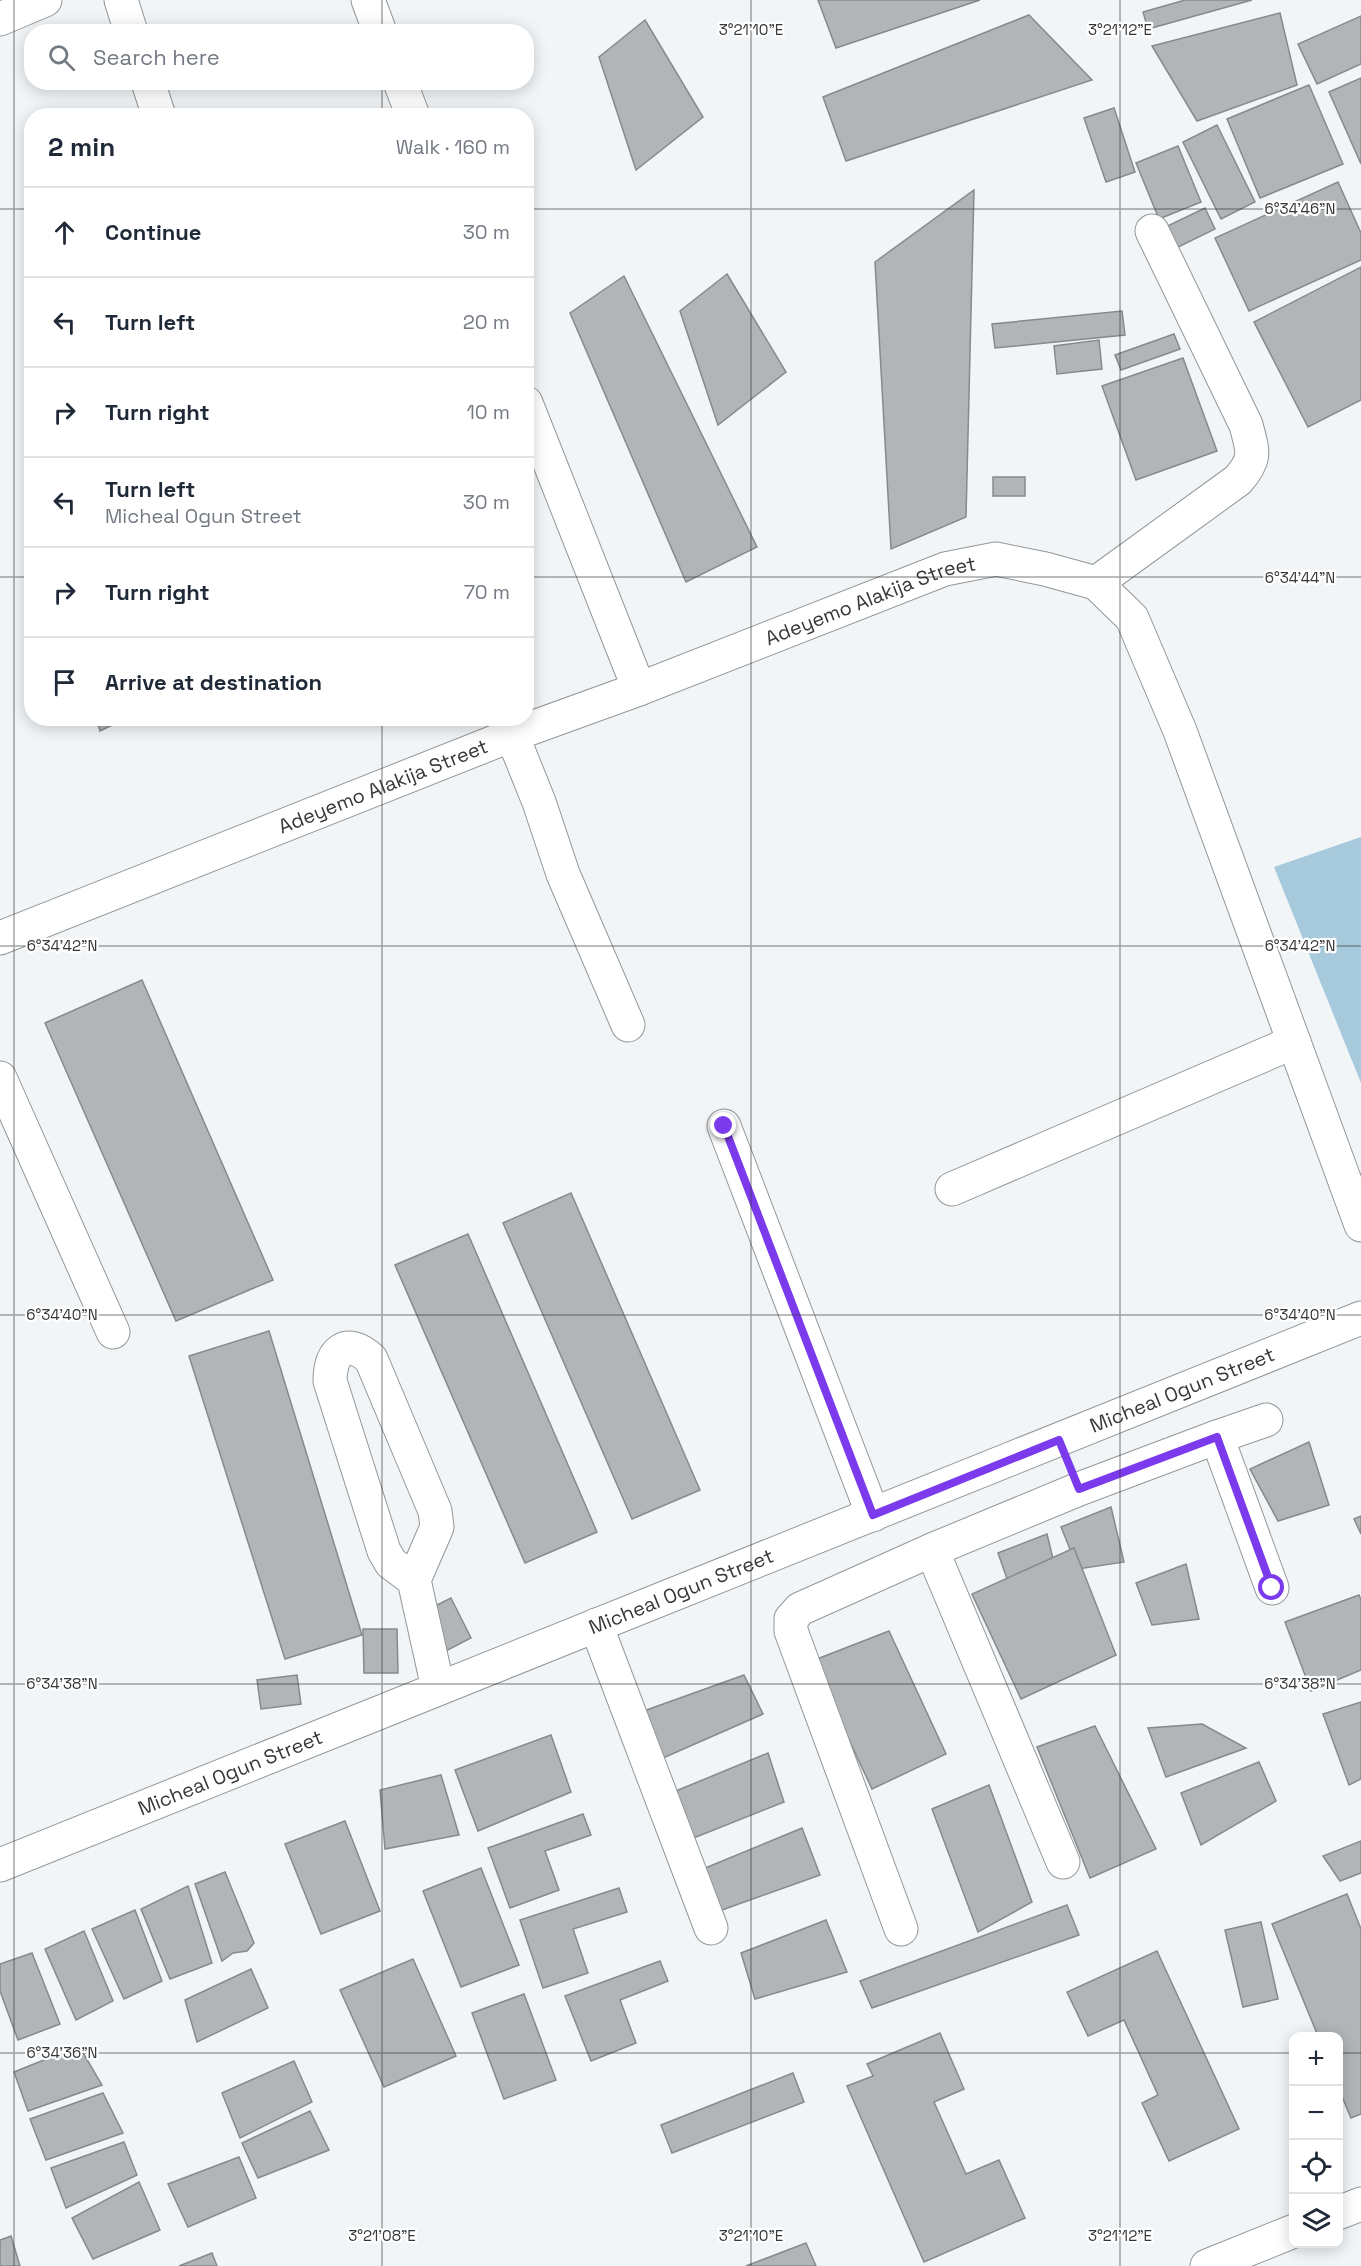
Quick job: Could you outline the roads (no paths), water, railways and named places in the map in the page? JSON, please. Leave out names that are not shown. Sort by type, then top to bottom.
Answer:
[{"type":"street","points":[[0,20],[45,0]]},
{"type":"street","points":[[121,0],[128,24]]},
{"type":"street","points":[[368,0],[377,24]]},
{"type":"street","points":[[151,90],[156,108]]},
{"type":"street","points":[[403,90],[410,108]]},
{"type":"street","points":[[1096,583],[1238,480],[1250,465],[1252,452],[1246,425],[1152,231]]},
{"type":"street","points":[[534,423],[639,689]]},
{"type":"street","name":"Adeyemo Alakija Street","points":[[0,938],[512,735],[639,689],[945,569],[996,560],[1045,569],[1096,583],[1132,618],[1180,731],[1361,1225]]},
{"type":"street","points":[[512,735],[539,802],[563,874],[628,1025]]},
{"type":"street","points":[[952,1189],[1294,1042]]},
{"type":"street","points":[[0,1078],[113,1332]]},
{"type":"street","points":[[724,1126],[873,1515]]},
{"type":"street","name":"Micheal Ogun Street","points":[[0,1865],[1361,1318]]},
{"type":"street","points":[[414,1580],[392,1563],[384,1551],[330,1381],[332,1360],[340,1351],[350,1347],[361,1350],[371,1359],[435,1511],[437,1527],[414,1580],[438,1688]]},
{"type":"street","points":[[901,1929],[798,1651],[791,1631],[791,1619],[800,1609],[932,1550],[1079,1489],[1266,1420]]},
{"type":"street","points":[[1217,1437],[1272,1588]]},
{"type":"street","points":[[1059,1440],[1079,1489]]},
{"type":"street","points":[[932,1550],[1063,1862]]},
{"type":"street","points":[[596,1626],[711,1928]]},
{"type":"street","points":[[1343,2211],[1361,2204]]},
{"type":"street","points":[[1207,2266],[1289,2233]]}]
